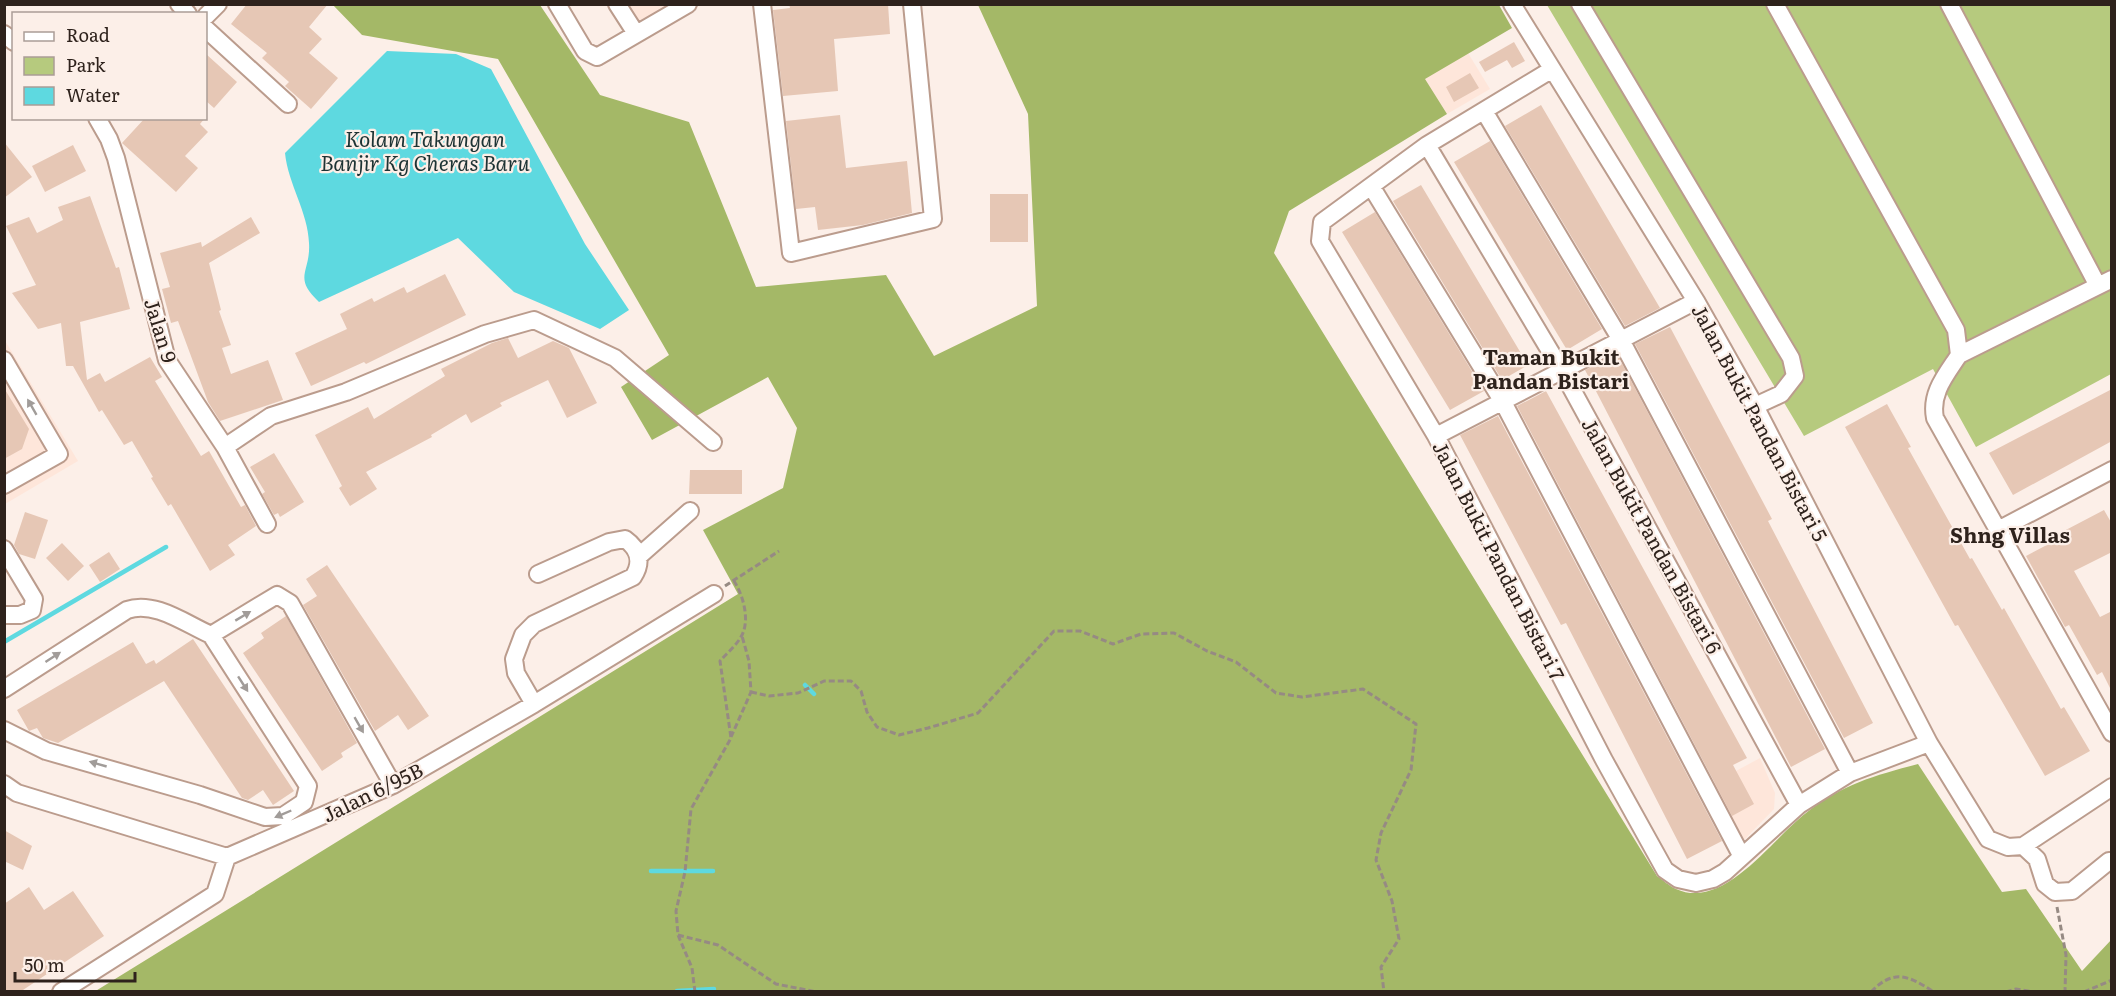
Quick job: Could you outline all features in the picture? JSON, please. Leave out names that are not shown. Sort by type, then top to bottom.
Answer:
[{"type":"street","points":[[207,15],[218,4]]},
{"type":"street","points":[[557,4],[585,51],[597,57],[635,32],[688,4]]},
{"type":"street","points":[[617,4],[635,32]]},
{"type":"street","points":[[762,4],[791,253],[933,219],[912,4]]},
{"type":"street","name":"Jalan Bukit Pandan Bistari 5","points":[[1512,4],[1696,301],[1755,406],[1929,743],[1988,839],[1998,845],[2024,846]]},
{"type":"street","points":[[1580,4],[1791,358],[1795,375],[1788,385],[1781,394],[1755,406]]},
{"type":"street","points":[[1775,4],[1956,330],[1959,355]]},
{"type":"street","points":[[1949,4],[2105,282],[1959,355],[1938,387],[1934,399],[1935,418],[2112,733]]},
{"type":"street","points":[[207,30],[288,104]]},
{"type":"street","name":"Jalan Bukit Pandan Bistari 7","points":[[1551,70],[1427,145],[1322,222],[1320,241],[1436,436],[1604,760],[1665,870],[1686,882],[1705,882],[1725,872],[1798,805],[1850,773],[1929,743]]},
{"type":"street","points":[[1484,111],[1621,340],[1850,773]]},
{"type":"street","name":"Jalan 9","points":[[98,120],[116,158],[167,360],[225,447],[267,524]]},
{"type":"street","name":"Jalan Bukit Pandan Bistari 6","points":[[1427,145],[1562,371],[1798,805]]},
{"type":"street","points":[[1371,186],[1503,402],[1742,855]]},
{"type":"street","points":[[1436,436],[1696,301]]},
{"type":"street","points":[[225,447],[271,416],[346,392],[485,334],[534,320],[615,358],[713,442]]},
{"type":"street","points":[[4,360],[59,454],[4,485]]},
{"type":"street","points":[[1998,530],[2112,470]]},
{"type":"street","points":[[639,557],[690,511]]},
{"type":"street","points":[[534,704],[516,673],[514,659],[518,642],[534,624],[633,577],[638,569],[639,557],[635,547],[625,539],[609,542],[538,574]]},
{"type":"street","points":[[4,549],[34,599],[32,610],[20,615],[4,615]]},
{"type":"street","name":"Jalan 6/95B","points":[[227,857],[393,784],[534,704],[714,594]]},
{"type":"street","points":[[212,635],[277,595],[290,603],[393,784]]},
{"type":"street","points":[[4,689],[126,610],[139,605],[152,608],[212,635],[308,786],[304,802],[283,816],[265,817],[200,795],[46,752],[4,730]]},
{"type":"street","points":[[4,784],[17,793],[227,857],[215,894],[62,992]]},
{"type":"street","points":[[2109,861],[2072,891],[2055,892],[2045,884],[2037,859],[2024,846],[2112,787]]},
{"type":"path","points":[[714,594],[779,552]]},
{"type":"path","points":[[731,738],[720,661],[742,636],[745,624],[742,593],[734,580]]},
{"type":"path","points":[[751,692],[769,696],[798,693],[824,681],[851,681],[861,692],[867,712],[877,728],[899,735],[978,713],[1054,631],[1080,631],[1113,644],[1141,634],[1174,633],[1207,651],[1236,662],[1276,693],[1302,697],[1363,688],[1416,724],[1411,770],[1381,832],[1376,860],[1392,901],[1399,939],[1381,968],[1384,992]]},
{"type":"path","points":[[695,992],[692,968],[678,935],[676,911],[685,872],[691,809],[731,738],[751,692],[749,661],[742,636]]},
{"type":"path","points":[[2055,892],[2066,955],[2065,992]]},
{"type":"path","points":[[678,935],[718,945],[776,984],[817,992]]},
{"type":"path","points":[[1871,992],[1882,980],[1901,976],[1915,979],[1934,992]]},
{"type":"path","points":[[2084,992],[2112,980]]},
{"type":"path","points":[[2006,992],[2016,988],[2035,992]]},
{"type":"shaded area","points":[[625,5],[673,5],[637,24]]},
{"type":"shaded area","points":[[1468,53],[1490,89],[1447,114],[1424,79]]},
{"type":"shaded area","points":[[4,339],[78,461],[5,504],[4,504]]},
{"type":"shaded area","points":[[1760,758],[1775,793],[1774,809],[1743,841],[1712,784]]},
{"type":"green space","points":[[332,4],[540,5],[600,95],[689,122],[756,287],[886,275],[934,356],[1037,306],[1028,114],[978,5],[1499,5],[1512,28],[1425,79],[1447,114],[1289,211],[1274,253],[1657,876],[1676,889],[1694,893],[1712,890],[1746,869],[1806,813],[1833,795],[1873,777],[1918,764],[2002,892],[2026,889],[2082,971],[2112,939],[2111,992],[94,992],[738,594],[703,530],[783,488],[797,428],[768,377],[652,440],[621,387],[669,355],[498,59],[362,35]]},
{"type":"green space","points":[[1547,5],[2111,5],[2111,374],[1976,447],[1933,369],[1804,436]]},
{"type":"water","name":"Kolam Takungan Banjir Kg Cheras Baru","points":[[387,51],[456,54],[491,69],[585,244],[629,310],[600,329],[514,292],[458,238],[319,302],[304,280],[309,253],[308,232],[285,153]]},
{"type":"building","points":[[247,4],[328,4],[309,27],[322,39],[309,53],[338,78],[311,109],[285,86],[289,82],[262,58],[267,53],[231,24]]},
{"type":"building","points":[[789,4],[888,4],[890,34],[834,39],[838,91],[783,96],[773,10],[790,8]]},
{"type":"building","points":[[1514,42],[1525,61],[1512,68],[1507,60],[1485,72],[1479,62]]},
{"type":"building","points":[[207,55],[237,82],[214,108],[207,102]]},
{"type":"building","points":[[1470,73],[1479,88],[1454,102],[1446,87]]},
{"type":"building","points":[[1541,105],[1660,308],[1625,326],[1505,126]]},
{"type":"building","points":[[840,115],[846,168],[907,161],[912,213],[863,225],[818,230],[815,207],[796,209],[786,121]]},
{"type":"building","points":[[143,120],[203,120],[200,124],[208,132],[185,156],[198,168],[176,192],[122,143]]},
{"type":"building","points":[[1490,141],[1602,329],[1567,350],[1454,162]]},
{"type":"building","points":[[4,142],[32,177],[4,198]]},
{"type":"building","points":[[73,145],[86,171],[45,192],[32,166]]},
{"type":"building","points":[[1421,185],[1528,365],[1502,380],[1393,201]]},
{"type":"building","points":[[990,194],[1028,194],[1028,242],[990,242]]},
{"type":"building","points":[[90,196],[116,268],[119,267],[130,309],[80,322],[87,380],[100,373],[105,382],[150,357],[162,377],[155,381],[201,456],[209,451],[241,507],[245,505],[256,526],[228,545],[235,555],[210,571],[171,504],[168,506],[151,478],[153,477],[132,441],[124,445],[102,410],[99,412],[73,366],[66,366],[61,323],[38,329],[12,293],[36,285],[6,226],[29,217],[37,233],[63,220],[58,207]]},
{"type":"building","points":[[1375,212],[1484,391],[1450,410],[1342,232]]},
{"type":"building","points":[[251,217],[260,233],[209,263],[221,310],[219,311],[231,345],[222,348],[231,374],[268,360],[283,400],[220,421],[208,402],[178,321],[171,323],[162,289],[170,287],[160,253],[201,242],[202,247]]},
{"type":"building","points":[[445,274],[466,315],[366,364],[364,362],[311,386],[295,353],[347,329],[340,314],[372,298],[374,302],[404,287],[407,293]]},
{"type":"building","points":[[1670,327],[1772,519],[1768,521],[1873,723],[1844,738],[1635,344]]},
{"type":"building","points":[[508,338],[518,358],[553,341],[569,348],[597,403],[567,418],[548,380],[500,403],[502,406],[471,423],[466,414],[431,435],[432,437],[366,472],[377,489],[350,506],[339,488],[342,486],[315,435],[368,407],[374,419],[445,376],[441,369],[492,343]]},
{"type":"building","points":[[1617,354],[1825,749],[1791,767],[1585,370]]},
{"type":"building","points":[[4,388],[29,429],[22,449],[4,459]]},
{"type":"building","points":[[2112,389],[2112,441],[2013,495],[1989,453]]},
{"type":"building","points":[[1546,391],[1747,758],[1733,765],[1754,804],[1732,816],[1517,406]]},
{"type":"building","points":[[1887,404],[1911,447],[1908,448],[1970,559],[1972,558],[2002,610],[2004,608],[2061,709],[2064,707],[2090,751],[2045,776],[1958,625],[1955,626],[1845,427]]},
{"type":"building","points":[[1498,416],[1722,841],[1687,859],[1566,623],[1561,625],[1460,435]]},
{"type":"building","points":[[274,453],[304,502],[280,517],[278,513],[274,515],[262,494],[265,492],[250,467]]},
{"type":"building","points":[[690,470],[742,470],[742,494],[689,494]]},
{"type":"building","points":[[2104,510],[2112,524],[2112,552],[2074,571],[2100,617],[2112,611],[2112,692],[2102,672],[2097,675],[2069,625],[2065,627],[2026,556],[2064,536],[2062,532]]},
{"type":"building","points":[[25,512],[48,520],[35,559],[19,554],[14,545]]},
{"type":"building","points":[[62,543],[84,566],[68,581],[46,558]]},
{"type":"building","points":[[109,552],[120,569],[100,582],[89,565]]},
{"type":"building","points":[[327,565],[429,716],[408,730],[398,715],[375,731],[303,605],[317,596],[306,579]]},
{"type":"building","points":[[286,616],[357,743],[341,753],[343,757],[322,771],[243,653],[264,638],[261,633]]},
{"type":"building","points":[[193,639],[294,791],[273,805],[263,790],[248,800],[242,798],[164,681],[58,743],[43,738],[37,728],[29,731],[17,710],[133,642],[146,664],[154,660],[156,664]]},
{"type":"building","points":[[4,830],[32,846],[23,870],[4,861]]},
{"type":"building","points":[[29,887],[44,910],[73,891],[104,936],[20,992],[4,992],[4,904]]},
{"type":"waterway","points":[[4,642],[166,547]]},
{"type":"waterway","points":[[805,685],[814,694]]},
{"type":"waterway","points":[[651,871],[713,871]]},
{"type":"waterway","points":[[677,991],[714,989]]},
{"type":"district","name":"Taman Bukit Pandan Bistari","points":[[1551,367]]},
{"type":"district","name":"Shng Villas","points":[[2010,533]]}]
